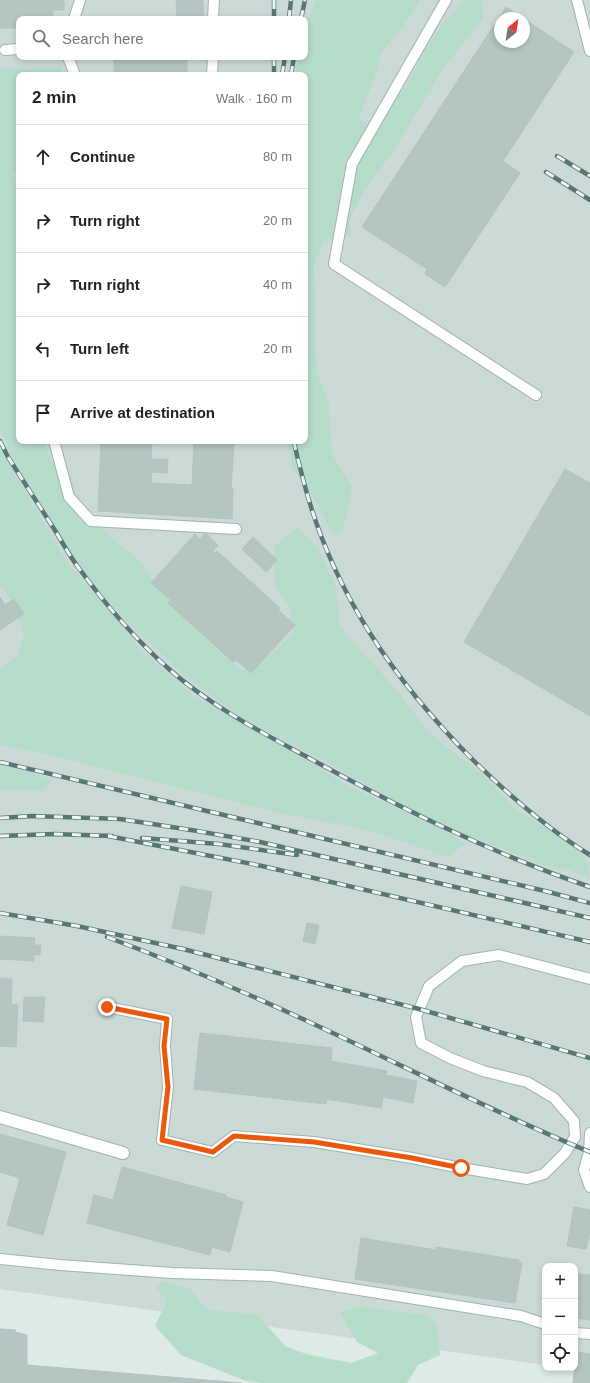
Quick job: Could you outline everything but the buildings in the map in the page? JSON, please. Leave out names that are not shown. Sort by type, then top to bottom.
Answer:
[{"type":"street","points":[[0,1117],[123,1152]]},
{"type":"lane","points":[[75,16],[80,0]]},
{"type":"lane","points":[[213,16],[214,0]]},
{"type":"lane","points":[[446,0],[352,164],[334,264],[536,396]]},
{"type":"lane","points":[[577,0],[590,51]]},
{"type":"lane","points":[[5,50],[16,49]]},
{"type":"lane","points":[[69,60],[74,72]]},
{"type":"lane","points":[[212,60],[212,72]]},
{"type":"lane","points":[[55,444],[69,497],[91,521],[236,529]]},
{"type":"lane","points":[[590,979],[499,955],[462,961],[429,986],[416,1017],[421,1043],[450,1058],[483,1071],[527,1082],[554,1098],[574,1121],[590,1132],[589,1152],[584,1170],[590,1187]]},
{"type":"lane","points":[[107,1007],[167,1019],[164,1046],[168,1087],[162,1140],[213,1152],[234,1136],[314,1142],[527,1179],[544,1174],[565,1153],[575,1138],[574,1121]]},
{"type":"lane","points":[[0,1259],[172,1273],[272,1276],[521,1316],[542,1323]]},
{"type":"lane","points":[[578,1333],[590,1334]]},
{"type":"shaded area","points":[[0,0],[590,0],[590,1372],[578,1370],[578,1263],[542,1263],[542,1365],[0,1289]]},
{"type":"green space","points":[[317,0],[420,0],[410,17],[382,52],[375,77],[359,118],[372,128],[408,83],[425,50],[444,22],[465,0],[482,0],[483,18],[443,69],[393,152],[366,187],[349,220],[350,235],[323,243],[314,265],[315,353],[319,380],[329,403],[333,456],[352,487],[347,516],[339,535],[330,530],[318,504],[292,467],[288,444],[308,444],[308,72],[296,72],[298,60],[308,60],[308,20]]},
{"type":"green space","points":[[61,67],[62,72],[16,72],[16,172],[13,172],[16,186],[16,444],[45,444],[53,464],[72,477],[75,493],[112,539],[136,557],[165,595],[190,624],[224,656],[243,670],[274,652],[293,632],[291,609],[275,586],[275,545],[298,528],[317,547],[336,586],[340,627],[395,688],[431,735],[477,770],[517,810],[574,845],[588,863],[589,879],[571,870],[543,865],[459,832],[393,801],[325,761],[248,722],[187,678],[124,619],[86,575],[14,461],[0,427],[0,69]]},
{"type":"green space","points":[[0,448],[70,567],[113,610],[138,647],[194,696],[294,752],[346,785],[434,825],[466,844],[447,857],[367,830],[274,812],[55,756],[0,745],[0,669],[18,655],[24,636],[15,604],[0,586]]},
{"type":"green space","points":[[0,763],[52,780],[43,791],[0,791]]},
{"type":"green space","points":[[162,1281],[191,1289],[201,1304],[212,1310],[258,1315],[285,1346],[306,1354],[351,1363],[378,1353],[357,1342],[340,1312],[360,1307],[428,1315],[437,1326],[440,1355],[418,1365],[407,1383],[264,1383],[246,1381],[181,1355],[155,1326],[167,1301],[156,1288]]},
{"type":"railway","points":[[274,0],[274,16]]},
{"type":"railway","points":[[289,16],[291,0]]},
{"type":"railway","points":[[302,16],[305,0]]},
{"type":"railway","points":[[274,60],[274,72]]},
{"type":"railway","points":[[282,72],[284,60]]},
{"type":"railway","points":[[292,72],[294,60]]},
{"type":"railway","points":[[557,156],[590,176]]},
{"type":"railway","points":[[546,172],[590,200]]},
{"type":"railway","points":[[0,441],[8,457],[69,554],[88,581],[133,634],[157,658],[186,683],[219,707],[255,728],[343,777],[412,812],[517,860],[590,887]]},
{"type":"railway","points":[[295,444],[315,520],[331,560],[349,597],[393,667],[418,700],[475,762],[516,800],[559,834],[590,855]]},
{"type":"railway","points":[[0,762],[545,891],[590,903]]},
{"type":"railway","points":[[0,818],[32,816],[120,819],[191,830],[260,842],[590,918]]},
{"type":"railway","points":[[0,836],[54,834],[112,836]]},
{"type":"railway","points":[[108,836],[262,866],[590,942]]},
{"type":"railway","points":[[142,838],[219,844],[297,855]]},
{"type":"railway","points":[[0,913],[77,926],[183,949],[419,1009],[590,1058]]},
{"type":"railway","points":[[107,937],[182,966],[256,998],[482,1104],[590,1152]]},
{"type":"route","points":[[107,1007],[167,1019],[164,1046],[168,1087],[162,1140],[213,1152],[234,1136],[314,1142],[412,1158],[461,1168]]}]
